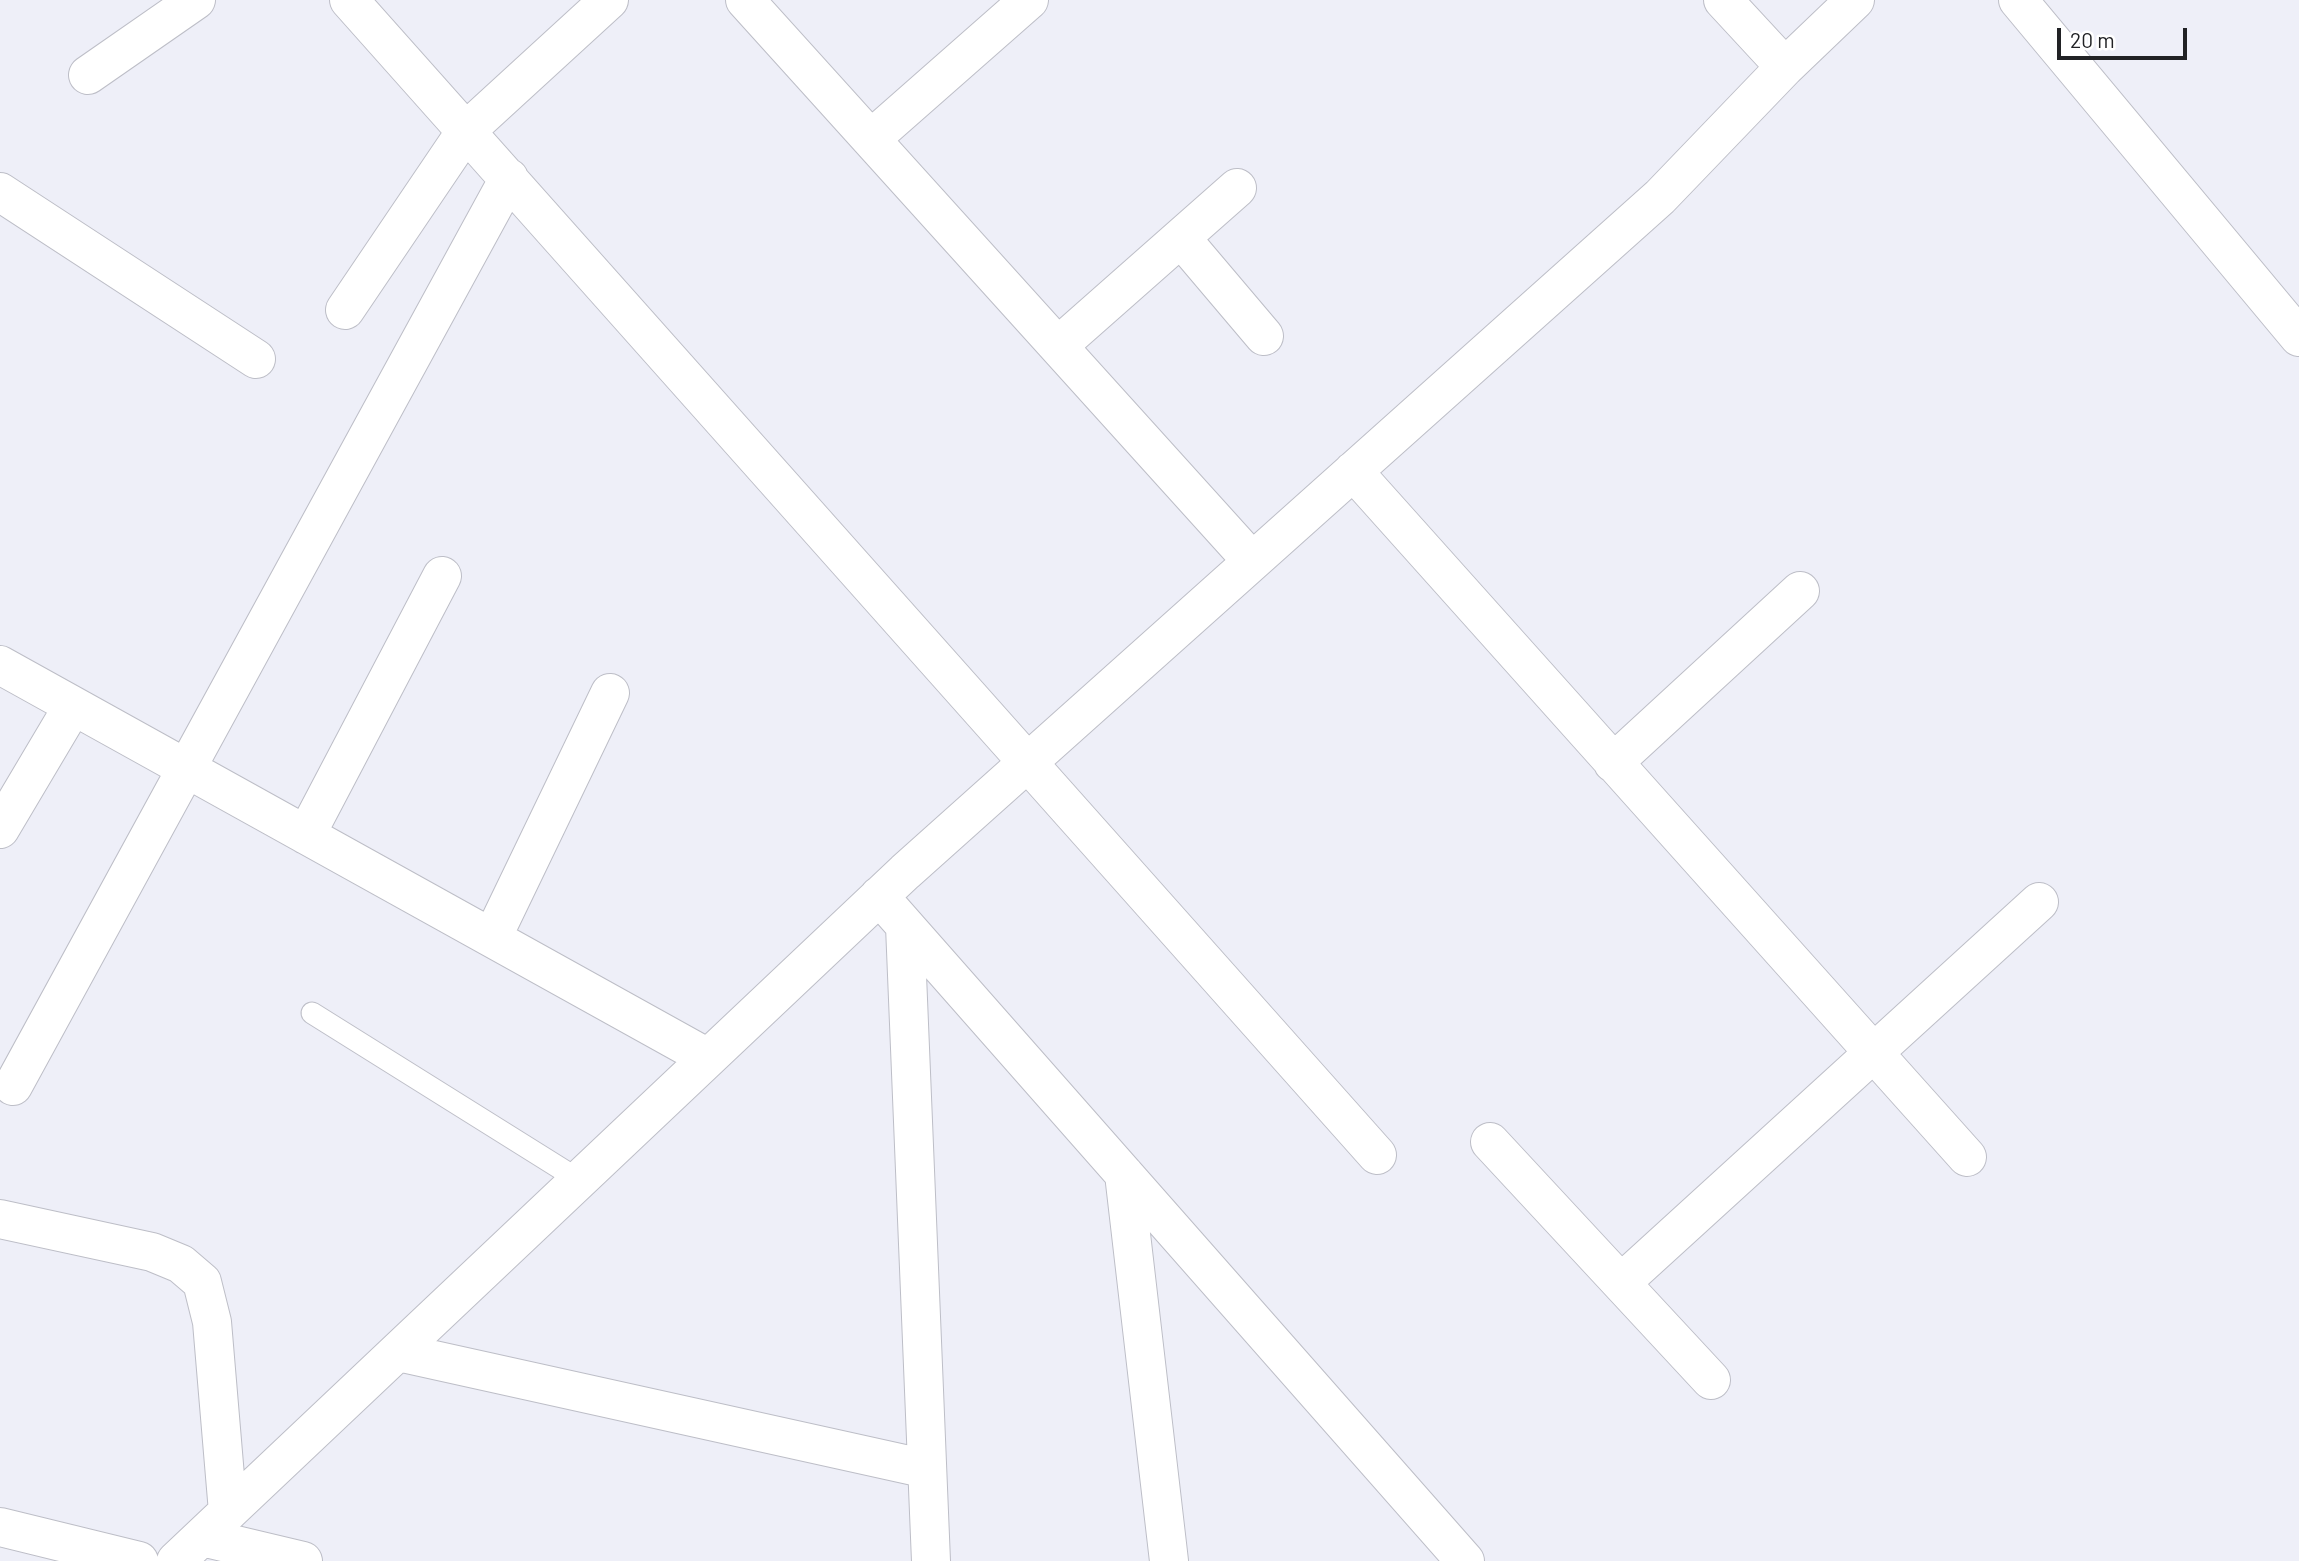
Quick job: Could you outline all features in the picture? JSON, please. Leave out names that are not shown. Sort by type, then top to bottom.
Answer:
[{"type":"street","points":[[88,75],[197,0]]},
{"type":"street","points":[[349,0],[1377,1155]]},
{"type":"street","points":[[345,310],[466,131],[608,0]]},
{"type":"street","points":[[745,0],[1252,561]]},
{"type":"street","points":[[871,139],[1029,0]]},
{"type":"street","points":[[1723,0],[1785,67]]},
{"type":"street","points":[[202,1537],[879,897],[1660,197],[1785,67],[1855,0]]},
{"type":"street","points":[[2018,0],[2299,337]]},
{"type":"street","points":[[13,1086],[509,178]]},
{"type":"street","points":[[1058,346],[1237,188]]},
{"type":"street","points":[[0,192],[256,359]]},
{"type":"street","points":[[1181,238],[1264,336]]},
{"type":"street","points":[[1353,471],[1967,1157]]},
{"type":"street","points":[[306,835],[442,576]]},
{"type":"street","points":[[1613,763],[1800,591]]},
{"type":"street","points":[[0,665],[708,1058]]},
{"type":"street","points":[[492,938],[610,693]]},
{"type":"street","points":[[0,829],[73,706]]},
{"type":"street","points":[[879,897],[1465,1561]]},
{"type":"street","points":[[1621,1283],[2039,902]]},
{"type":"street","points":[[905,926],[931,1561]]},
{"type":"street","points":[[1490,1142],[1711,1380]]},
{"type":"street","points":[[1124,1174],[1169,1561]]},
{"type":"street","points":[[0,1219],[152,1252],[181,1264],[202,1282],[212,1322],[202,1537]]},
{"type":"street","points":[[398,1352],[928,1469]]},
{"type":"street","points":[[0,1527],[139,1561]]},
{"type":"street","points":[[202,1537],[303,1561]]},
{"type":"lane","points":[[312,1013],[579,1180]]}]
